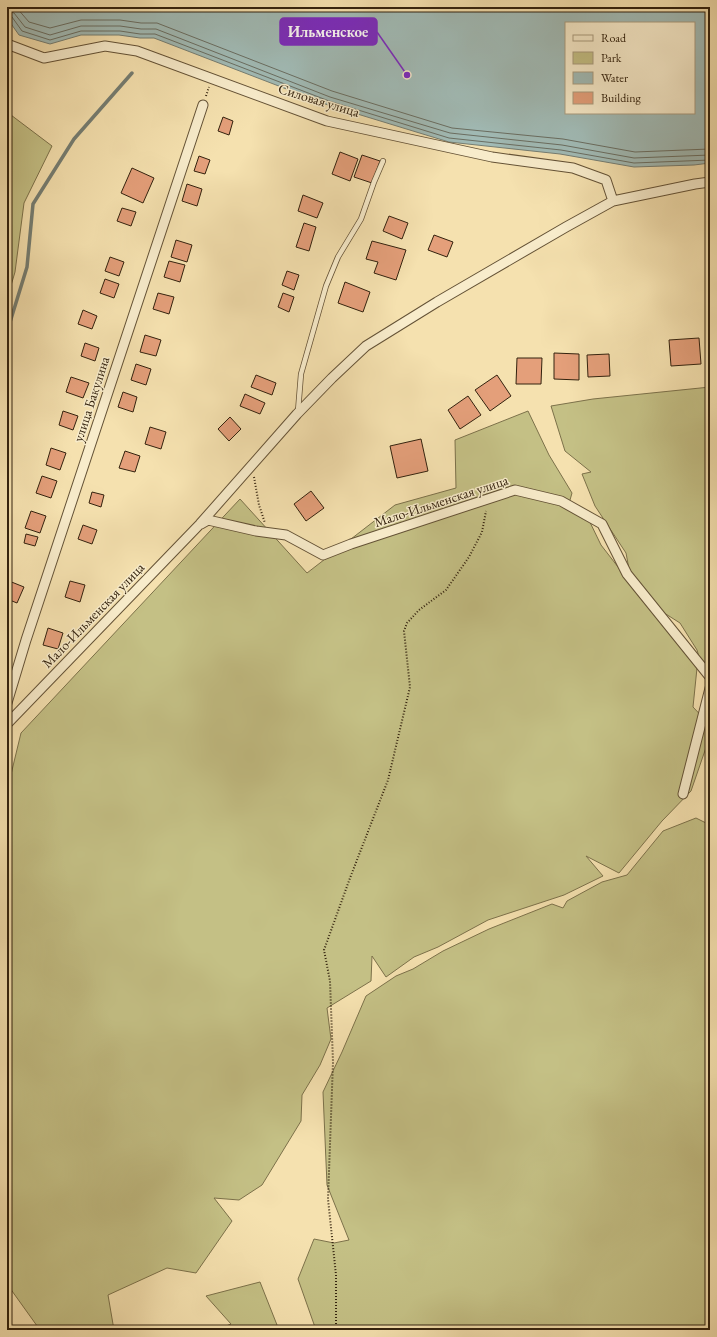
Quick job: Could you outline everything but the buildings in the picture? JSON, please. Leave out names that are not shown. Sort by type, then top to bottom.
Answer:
[{"type":"street","name":"Силовая улица","points":[[7,44],[44,58],[105,46],[137,51],[327,121],[492,157],[573,168],[606,180],[614,202]]},
{"type":"street","name":"улица Бакулина","points":[[7,703],[26,640],[203,105]]},
{"type":"street","name":"Мало-Ильменская улица","points":[[7,724],[200,524],[297,414],[366,346],[437,302],[566,226],[614,202],[710,182]]},
{"type":"street","name":"Мало-Ильменская улица","points":[[200,524],[208,520],[286,535],[323,555],[351,544],[515,490],[561,501],[602,524],[627,574],[710,677]]},
{"type":"street","points":[[683,794],[710,688]]},
{"type":"lane","points":[[297,414],[301,374],[326,286],[338,257],[361,219],[383,162]]},
{"type":"path","points":[[203,105],[211,78]]},
{"type":"path","points":[[252,466],[259,505],[267,532]]},
{"type":"path","points":[[336,1330],[336,1274],[328,1199],[333,1062],[330,981],[324,950],[388,780],[410,688],[404,631],[407,623],[419,610],[446,590],[469,557],[482,532],[488,498]]},
{"type":"green space","points":[[7,112],[52,146],[24,203],[15,272],[7,299]]},
{"type":"green space","points":[[710,387],[710,667],[702,667],[697,650],[680,623],[639,597],[679,634],[687,655],[697,668],[693,707],[710,725],[710,736],[691,791],[662,821],[619,873],[586,856],[603,876],[564,895],[488,920],[438,947],[414,957],[386,977],[372,956],[371,981],[327,1008],[331,1039],[320,1065],[302,1095],[301,1121],[262,1185],[239,1200],[214,1198],[232,1221],[196,1273],[167,1268],[108,1295],[114,1330],[40,1330],[7,1284],[7,791],[21,733],[240,499],[307,573],[395,505],[456,488],[455,440],[528,411],[549,455],[572,493],[568,507],[585,512],[601,545],[632,585],[626,553],[595,506],[582,474],[591,472],[565,451],[551,406],[593,399]]},
{"type":"green space","points":[[696,818],[710,825],[710,1330],[316,1330],[298,1279],[314,1239],[334,1243],[349,1240],[327,1185],[323,1092],[366,996],[396,976],[413,969],[443,951],[489,929],[552,904],[563,908],[567,901],[602,882],[627,875],[663,831]]},
{"type":"green space","points":[[260,1282],[279,1330],[216,1330],[231,1324],[206,1296]]},
{"type":"water","points":[[7,7],[710,7],[710,163],[634,167],[560,154],[449,142],[328,105],[154,38],[119,35],[81,35],[50,44],[19,35],[7,18]]},
{"type":"waterway","points":[[7,332],[27,267],[33,204],[74,139],[132,73]]},
{"type":"place","name":"Ильменское","points":[[407,75]]}]
